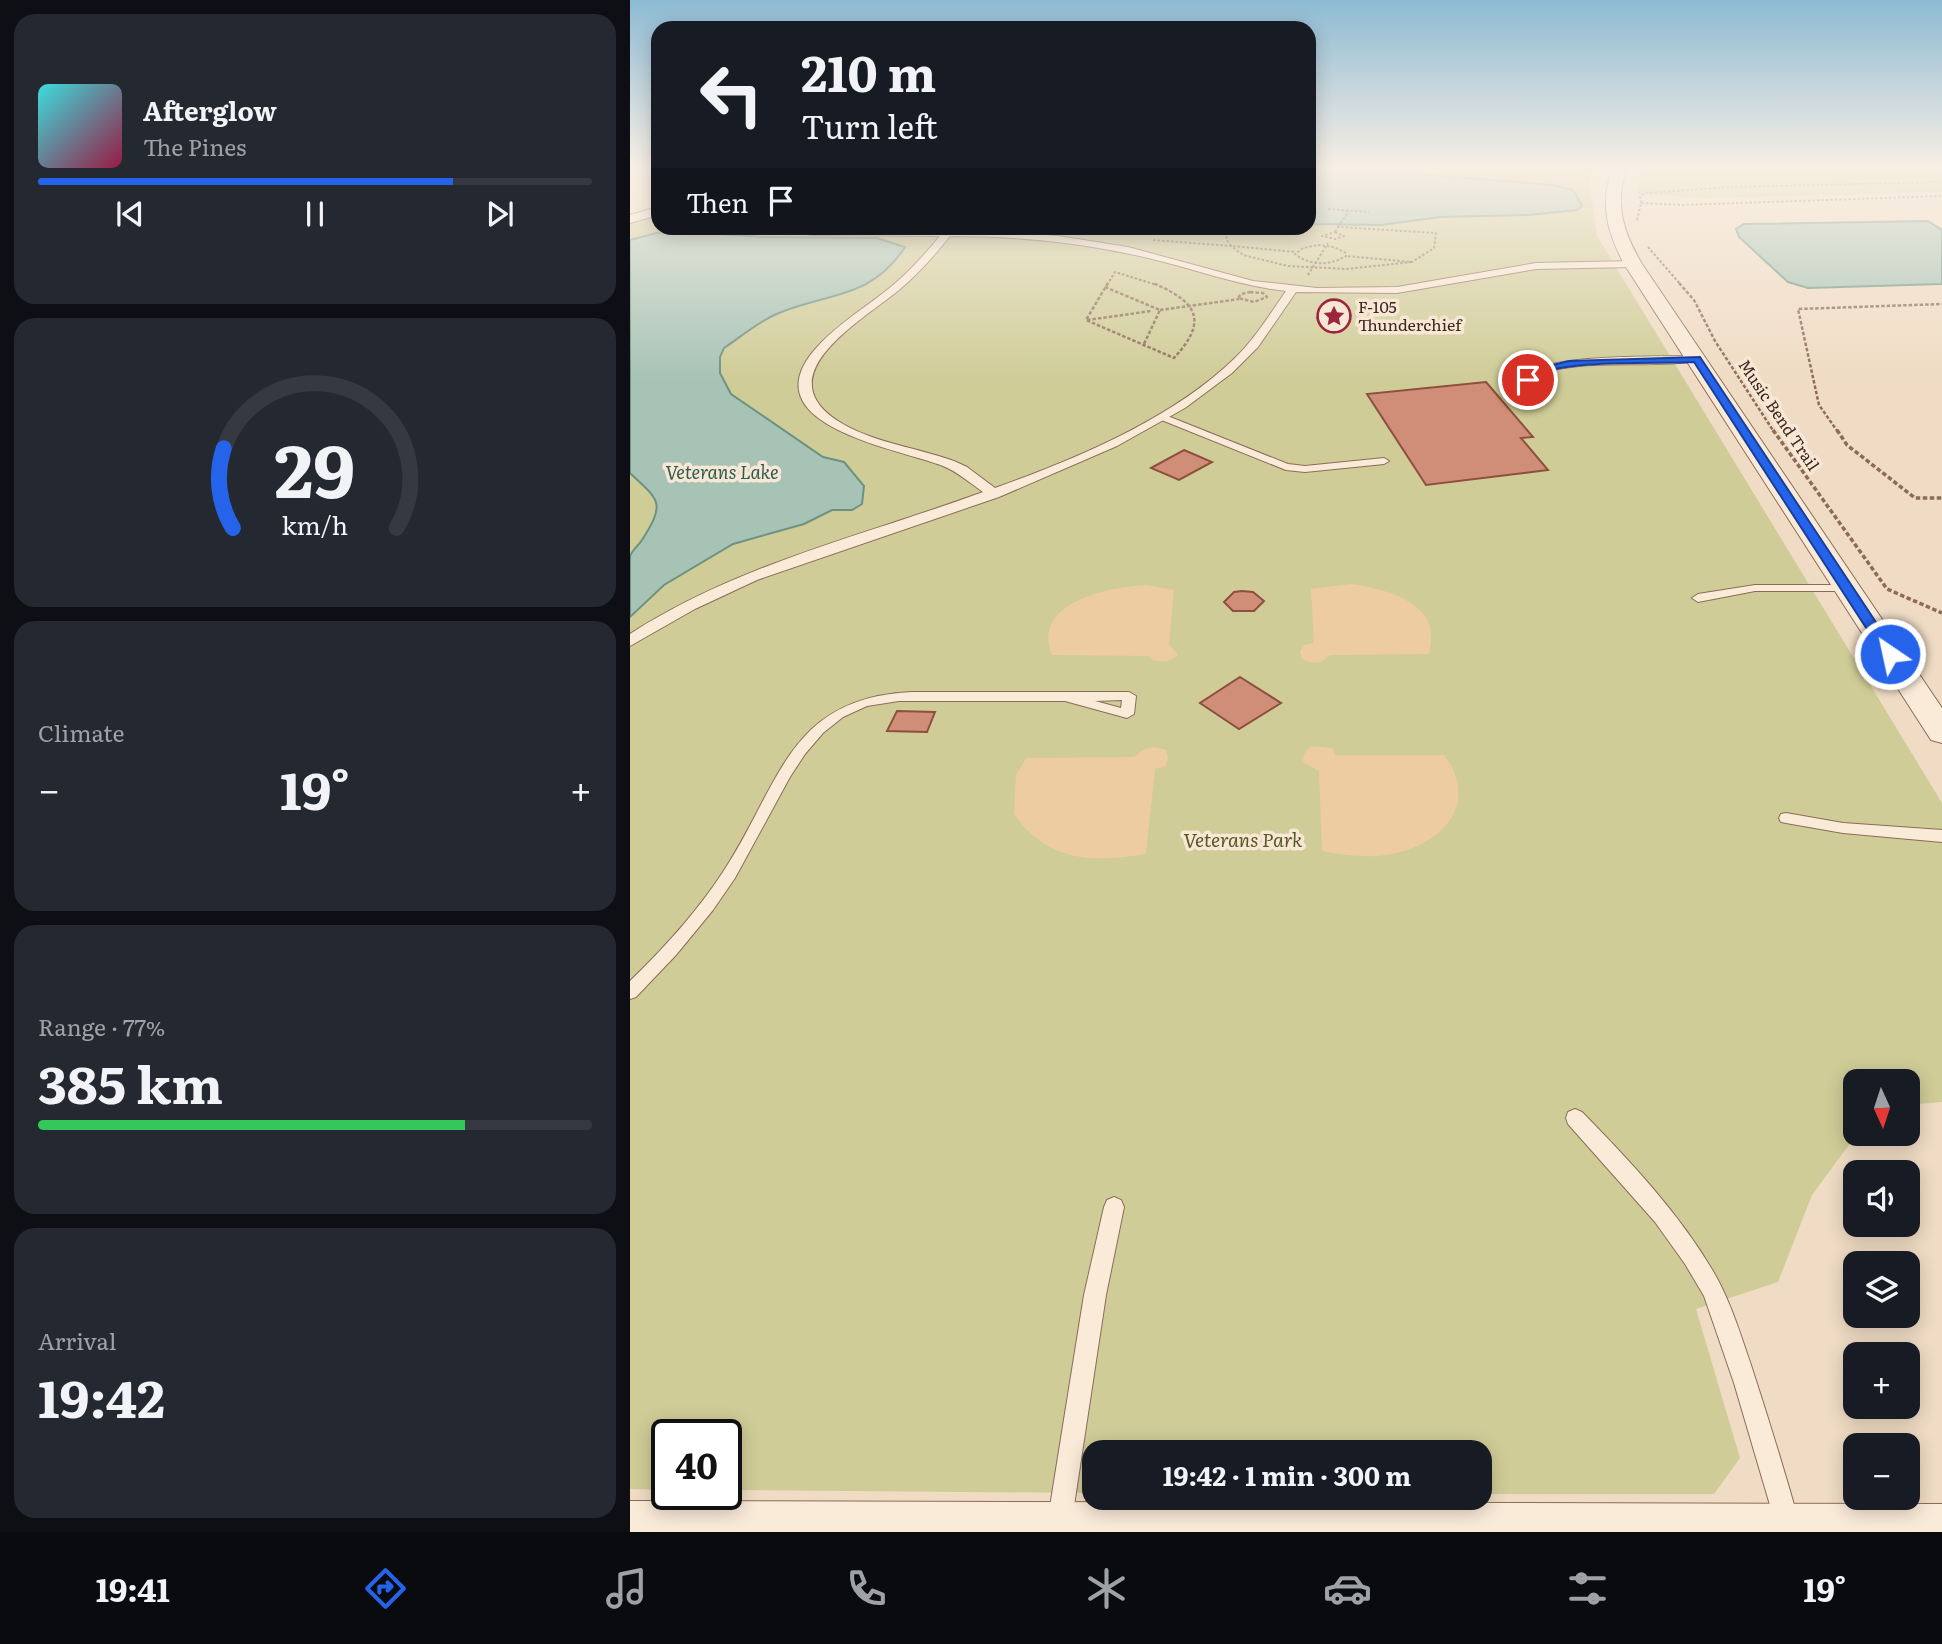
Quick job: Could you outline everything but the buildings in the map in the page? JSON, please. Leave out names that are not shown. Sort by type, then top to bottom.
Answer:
[{"type":"street","points":[[942,238],[910,275],[818,349],[809,368],[805,387],[811,405],[838,426],[949,464],[962,470],[994,494]]},
{"type":"street","points":[[1051,238],[1138,253],[1230,279],[1293,289],[1381,291],[1522,267],[1633,264]]},
{"type":"street","points":[[1619,238],[1633,264],[1942,732]]},
{"type":"street","points":[[630,641],[678,611],[739,581],[994,494],[1072,463],[1162,417],[1212,383],[1241,359],[1293,289]]},
{"type":"street","points":[[630,1524],[1942,1527]]},
{"type":"lane","points":[[1530,383],[1528,376],[1531,373],[1569,363],[1696,359]]},
{"type":"lane","points":[[1162,417],[1286,467],[1305,469],[1384,461]]},
{"type":"lane","points":[[1698,598],[1755,588],[1847,588]]},
{"type":"lane","points":[[630,992],[703,913],[752,838],[793,760],[831,718],[854,706],[880,699],[1066,697]]},
{"type":"lane","points":[[1786,818],[1843,828],[1942,836]]},
{"type":"lane","points":[[1575,1118],[1634,1179],[1684,1242],[1708,1282],[1726,1322],[1751,1398],[1788,1526]]},
{"type":"lane","points":[[1059,1527],[1095,1295],[1114,1207]]},
{"type":"path","points":[[1226,238],[1235,252],[1249,257],[1312,268],[1385,269],[1412,262],[1434,248],[1437,238]]},
{"type":"path","points":[[1146,239],[1296,252],[1310,246],[1327,246],[1340,248],[1346,256]]},
{"type":"path","points":[[1308,275],[1331,239]]},
{"type":"path","name":"Music Bend Trail","points":[[1641,239],[1694,300],[1715,341],[1790,456],[1887,589],[1942,613]]},
{"type":"path","points":[[1296,252],[1299,259],[1315,263],[1338,261],[1346,256],[1412,262]]},
{"type":"path","points":[[1115,272],[1169,289],[1191,306],[1197,320],[1196,331],[1190,343],[1174,359],[1086,320],[1115,272]]},
{"type":"path","points":[[1105,287],[1160,312]]},
{"type":"path","points":[[1086,320],[1160,312],[1239,299]]},
{"type":"path","name":"Music Bend Trail","points":[[1942,304],[1798,309],[1819,405],[1847,445],[1915,498],[1942,498]]},
{"type":"path","points":[[1151,311],[1154,307]]},
{"type":"path","points":[[1329,309],[1346,310],[1352,314],[1350,319],[1342,322],[1330,323],[1317,318],[1316,313],[1329,309]]},
{"type":"path","points":[[1143,346],[1160,312]]},
{"type":"green space","name":"Veterans Park","points":[[630,238],[1599,238],[1942,803],[1942,1102],[1920,1104],[1920,1069],[1843,1069],[1843,1146],[1848,1146],[1812,1195],[1778,1282],[1696,1309],[1740,1458],[1714,1494],[1492,1494],[1492,1440],[1082,1440],[1082,1493],[742,1490],[742,1419],[651,1419],[651,1490],[630,1489]]},
{"type":"sand","points":[[1351,584],[1385,591],[1418,608],[1430,626],[1429,654],[1330,655],[1317,663],[1302,659],[1300,652],[1304,645],[1314,643],[1311,589]]},
{"type":"sand","points":[[1146,585],[1174,590],[1169,644],[1178,655],[1169,660],[1153,661],[1150,656],[1052,655],[1048,637],[1053,622],[1063,610],[1094,594]]},
{"type":"sand","points":[[1311,746],[1332,748],[1335,755],[1444,755],[1459,789],[1457,805],[1451,819],[1426,841],[1392,854],[1365,856],[1322,851],[1319,771],[1303,762],[1304,754]]},
{"type":"sand","points":[[1154,747],[1166,750],[1168,757],[1166,766],[1155,769],[1146,854],[1107,858],[1072,855],[1041,842],[1014,814],[1016,775],[1026,758],[1134,757],[1145,749]]},
{"type":"water","name":"Veterans Lake","points":[[879,238],[905,247],[892,264],[864,285],[772,316],[724,348],[720,357],[720,373],[731,394],[823,457],[844,462],[864,486],[862,504],[852,510],[832,510],[804,524],[733,544],[664,585],[630,617],[630,557],[650,527],[657,509],[653,496],[630,473],[630,240]]},
{"type":"water","points":[[1741,238],[1942,238],[1942,284],[1808,288],[1788,282]]},
{"type":"place","name":"F-105 Thunderchief","points":[[1334,316]]},
{"type":"route","points":[[1528,380],[1531,373],[1539,369],[1569,363],[1696,359],[1890,654]]}]
